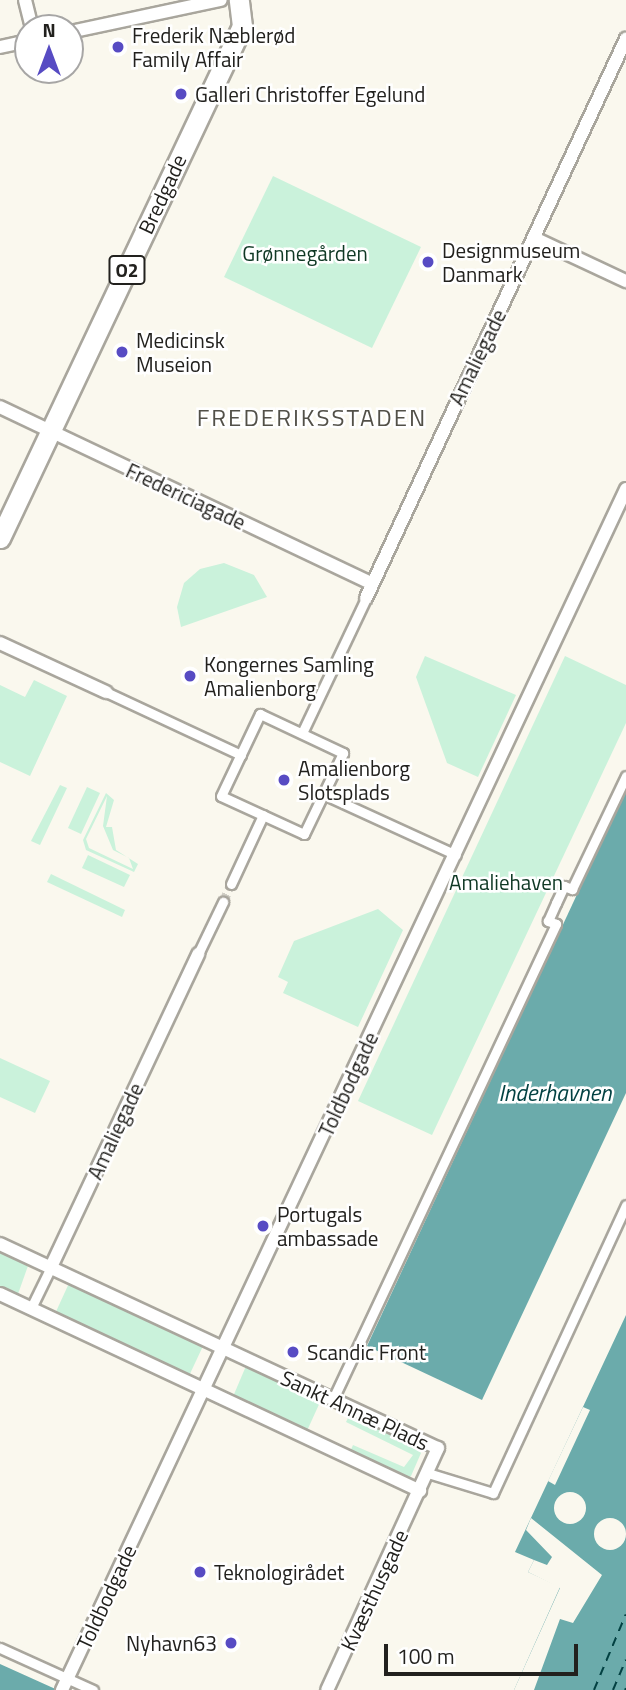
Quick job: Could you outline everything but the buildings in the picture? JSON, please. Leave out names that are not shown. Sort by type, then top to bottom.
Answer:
[{"type":"main road","name":"Bredgade","points":[[0,538],[242,26],[239,0]]},
{"type":"street","points":[[84,29],[221,0]]},
{"type":"street","name":"Amaliegade","points":[[366,598],[626,39]]},
{"type":"street","points":[[534,238],[626,281]]},
{"type":"street","name":"Fredericiagade","points":[[0,407],[372,584]]},
{"type":"street","name":"Toldbodgade","points":[[65,1684],[626,489]]},
{"type":"street","points":[[302,733],[366,598]]},
{"type":"street","points":[[0,643],[241,755]]},
{"type":"street","points":[[260,714],[302,733],[343,753],[304,834],[221,796],[260,714]]},
{"type":"street","points":[[333,1399],[550,936],[556,904],[564,886],[572,889],[626,776]]},
{"type":"street","points":[[323,794],[456,855]]},
{"type":"street","points":[[231,884],[263,815]]},
{"type":"street","points":[[198,954],[223,902]]},
{"type":"street","name":"Amaliegade","points":[[31,1308],[198,954]]},
{"type":"street","points":[[428,1473],[494,1493],[626,1205]]},
{"type":"street","name":"Sankt Annæ Plads","points":[[0,1244],[438,1448],[421,1491]]},
{"type":"street","points":[[0,1294],[421,1491]]},
{"type":"street","name":"Kvæsthusgade","points":[[327,1690],[421,1491]]},
{"type":"street","points":[[0,1648],[65,1684],[93,1690]]},
{"type":"green space","name":"Grønnegården","points":[[273,176],[421,247],[372,348],[224,277]]},
{"type":"green space","points":[[224,563],[254,575],[267,597],[181,627],[177,607],[184,583],[200,569]]},
{"type":"green space","points":[[425,656],[516,695],[478,777],[447,763],[416,677]]},
{"type":"green space","name":"Amaliehaven","points":[[565,656],[626,685],[626,723],[432,1135],[358,1101]]},
{"type":"green space","points":[[34,680],[67,696],[30,776],[0,762],[0,685],[25,697]]},
{"type":"green space","points":[[60,785],[67,788],[40,845],[31,841]]},
{"type":"green space","points":[[87,787],[100,793],[81,834],[68,828]]},
{"type":"green space","points":[[106,793],[114,800],[106,827],[112,827],[116,850],[127,857],[113,850],[103,826],[107,796],[86,839],[89,848],[133,869],[129,858],[138,864],[134,872],[86,850],[83,840]]},
{"type":"green space","points":[[88,855],[130,875],[124,887],[82,868]]},
{"type":"green space","points":[[51,874],[125,910],[122,917],[47,882]]},
{"type":"green space","points":[[378,909],[403,930],[358,1027],[283,993],[288,982],[278,977],[294,941]]},
{"type":"green space","points":[[0,1058],[50,1081],[35,1113],[0,1097]]},
{"type":"green space","points":[[0,1249],[29,1263],[18,1294],[0,1290]]},
{"type":"green space","points":[[70,1281],[203,1346],[188,1378],[54,1316]]},
{"type":"green space","points":[[246,1366],[321,1400],[306,1433],[232,1399]]},
{"type":"green space","points":[[350,1414],[417,1447],[421,1453],[411,1476],[405,1480],[349,1454],[353,1445],[404,1467],[413,1455],[346,1422]]},
{"type":"water","name":"Inderhavnen","points":[[626,789],[626,1093],[482,1400],[367,1346]]},
{"type":"water","points":[[626,1315],[626,1690],[514,1690],[560,1587],[528,1572],[534,1560],[515,1552]]},
{"type":"water","points":[[0,1664],[51,1687],[58,1690],[0,1690]]},
{"type":"pier","points":[[583,1407],[590,1410],[555,1485],[548,1481]]},
{"type":"pier","points":[[570,1492],[581,1497],[586,1508],[581,1519],[570,1524],[559,1519],[554,1508],[559,1497]]},
{"type":"pier","points":[[531,1518],[602,1575],[573,1623],[560,1619],[534,1690],[514,1690],[560,1588],[528,1572],[534,1560],[547,1565],[552,1557],[526,1530]]},
{"type":"pier","points":[[610,1518],[621,1523],[626,1534],[621,1545],[610,1550],[599,1545],[594,1534],[599,1523]]},
{"type":"ferry route","points":[[594,1690],[626,1614]]},
{"type":"ferry route","points":[[613,1690],[626,1660]]},
{"type":"tunnel","points":[[223,902],[231,884]]},
{"type":"place","name":"Frederik Næblerød Family Affair","points":[[118,47]]},
{"type":"place","name":"Galleri Christoffer Egelund","points":[[181,94]]},
{"type":"place","name":"Designmuseum Danmark","points":[[428,262]]},
{"type":"place","name":"Medicinsk Museion","points":[[122,352]]},
{"type":"place","name":"Kongernes Samling Amalienborg","points":[[190,676]]},
{"type":"place","name":"Amalienborg Slotsplads","points":[[284,780]]},
{"type":"place","name":"Portugals ambassade","points":[[263,1226]]},
{"type":"place","name":"Scandic Front","points":[[293,1352]]},
{"type":"place","name":"Teknologirådet","points":[[200,1572]]},
{"type":"place","name":"Nyhavn63","points":[[231,1643]]},
{"type":"district","name":"FREDERIKSSTADEN","points":[[312,418]]}]
